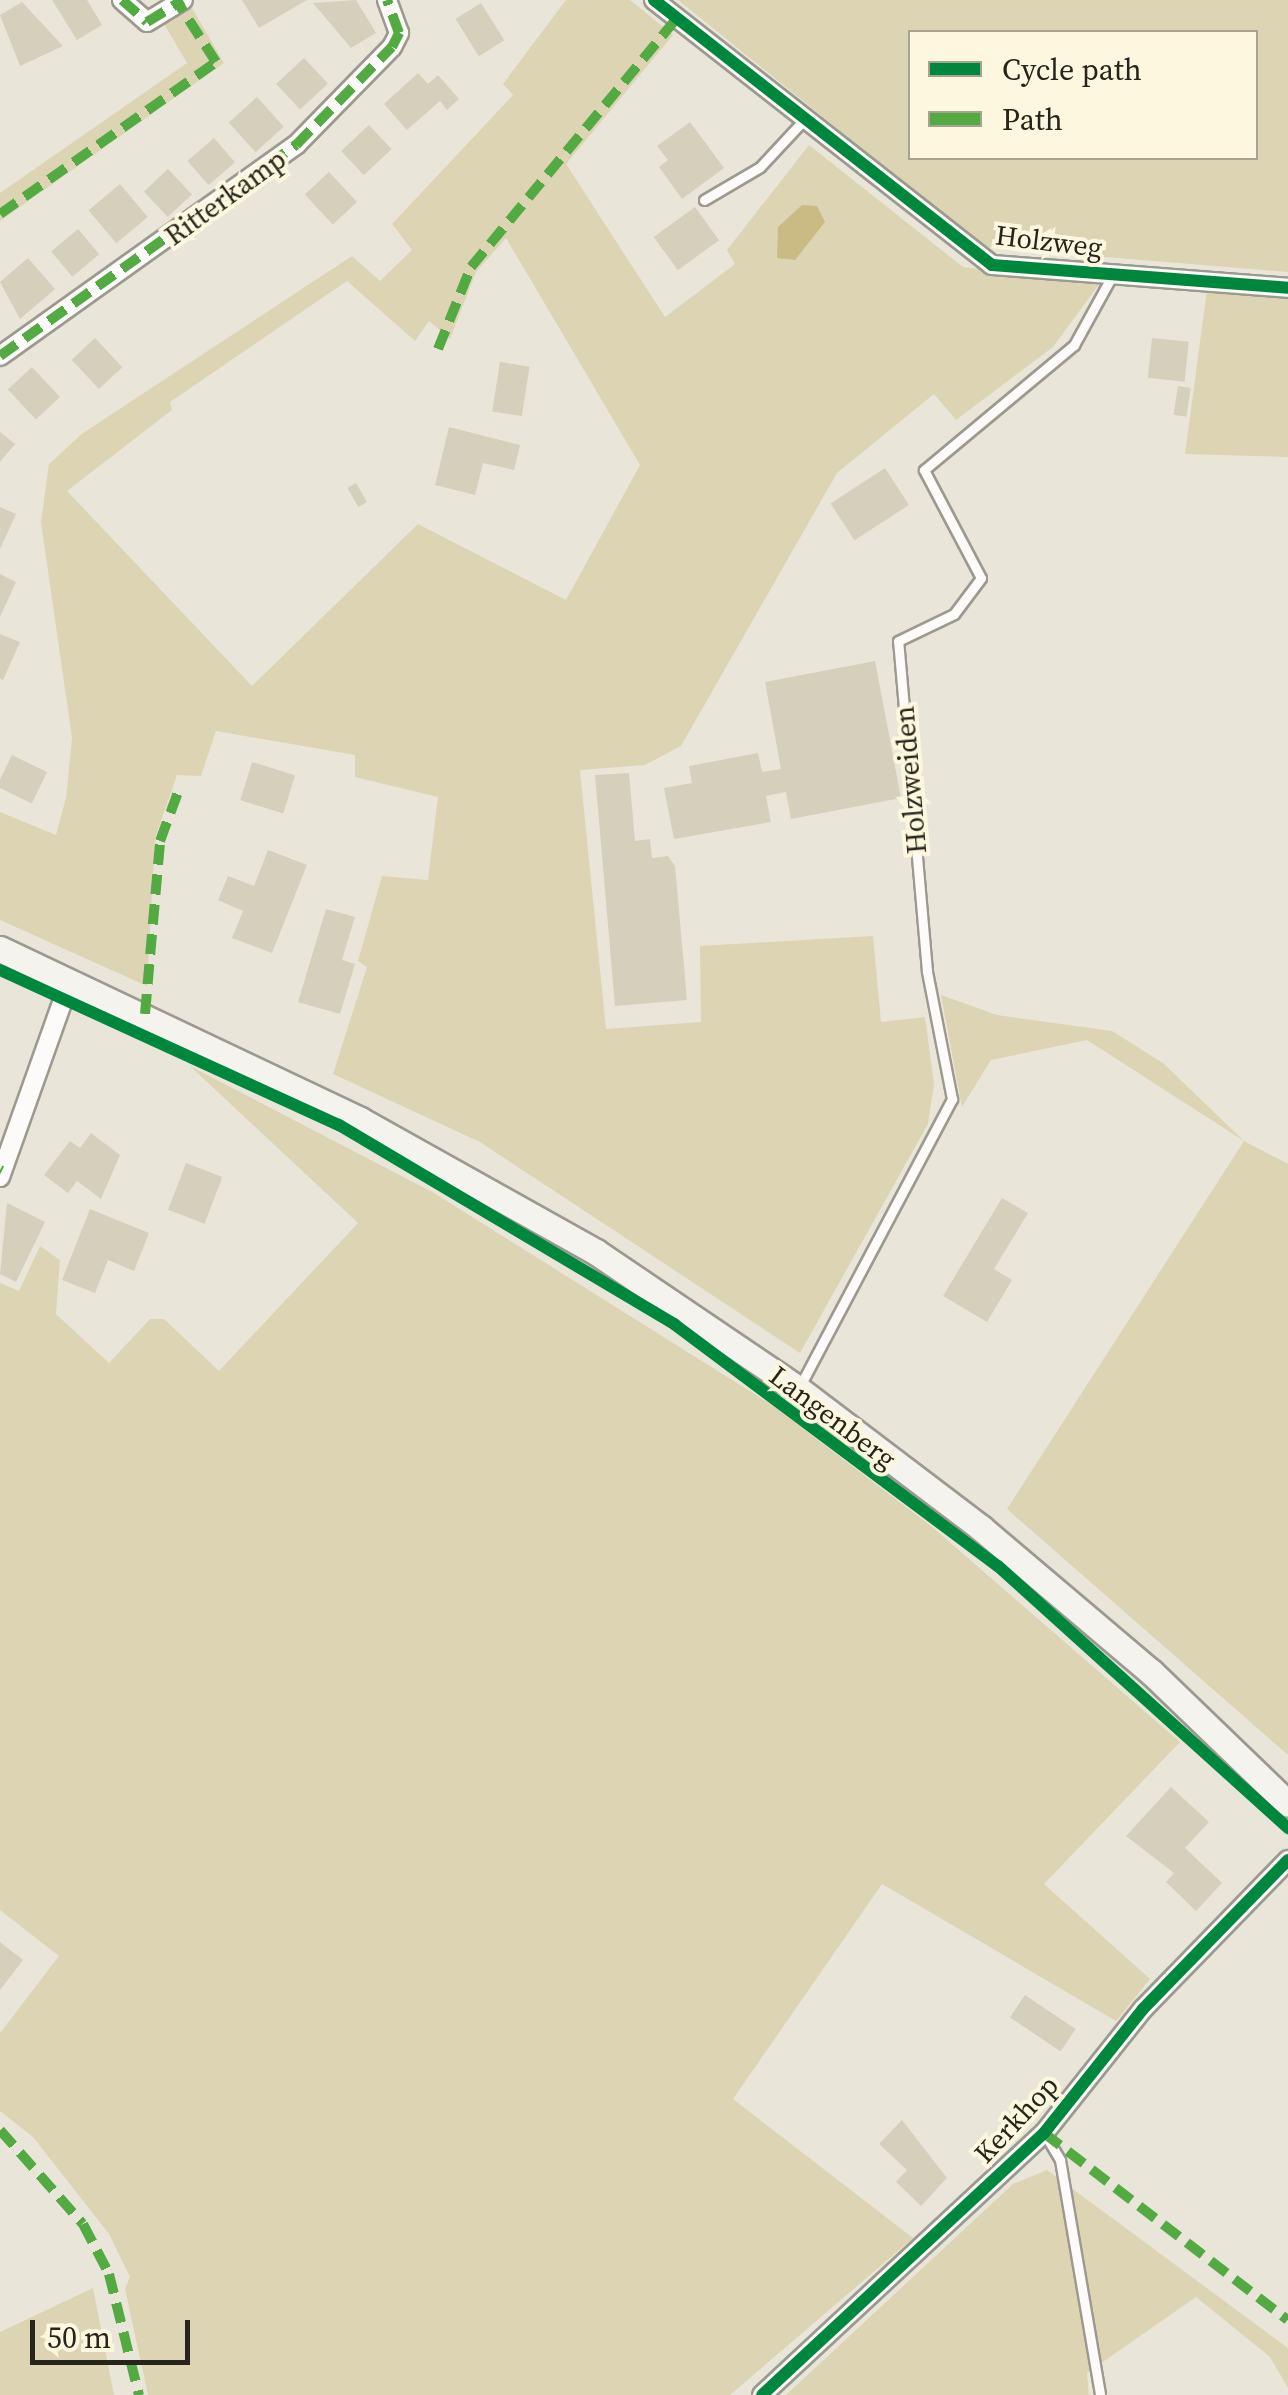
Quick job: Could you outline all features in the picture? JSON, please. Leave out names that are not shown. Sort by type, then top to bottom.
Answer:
[{"type":"main road","name":"Langenberg","points":[[0,949],[377,1129],[596,1252],[798,1388],[1083,1611],[1288,1804]]},
{"type":"street","points":[[122,0],[147,22],[183,0]]},
{"type":"street","name":"Ritterkamp","points":[[0,356],[296,146],[392,47],[399,34],[387,0]]},
{"type":"street","name":"Holzweg","points":[[654,0],[802,122],[992,264],[1288,288]]},
{"type":"street","points":[[1,1173],[70,980]]},
{"type":"street","name":"Kerkhop","points":[[762,2395],[1044,2133],[1143,2009],[1288,1860]]},
{"type":"lane","points":[[704,200],[760,167],[802,122]]},
{"type":"lane","name":"Holzweiden","points":[[798,1388],[952,1099],[926,971],[898,641],[954,614],[981,578],[924,470],[1074,344],[1113,274]]},
{"type":"lane","points":[[1044,2133],[1060,2160],[1100,2395]]},
{"type":"shaded area","points":[[566,0],[630,0],[673,35],[566,164],[665,317],[735,264],[727,250],[809,145],[963,267],[1100,283],[1053,347],[956,420],[934,394],[837,473],[681,746],[645,765],[580,770],[606,1029],[701,1022],[700,946],[873,936],[881,1022],[925,1017],[934,1084],[928,1124],[800,1353],[480,1142],[333,1074],[367,967],[358,961],[382,876],[428,880],[438,797],[355,777],[355,755],[216,731],[201,776],[177,775],[155,838],[147,986],[0,920],[0,812],[56,835],[66,798],[72,738],[41,522],[49,464],[83,433],[352,256],[380,281],[412,250],[392,224],[513,95],[503,84]],"holes":[[[506,238],[640,465],[566,600],[418,524],[252,686],[67,491],[172,410],[170,402],[347,281],[415,341],[429,321],[450,339],[476,272]]]},
{"type":"shaded area","points":[[678,0],[1288,0],[1288,272],[984,247]]},
{"type":"shaded area","points":[[192,8],[224,63],[0,221],[0,193],[187,63],[164,24]]},
{"type":"shaded area","points":[[802,205],[817,206],[825,222],[795,260],[777,258],[778,227]]},
{"type":"shaded area","points":[[1207,290],[1288,296],[1288,457],[1185,454]]},
{"type":"shaded area","points":[[941,995],[997,1015],[1112,1031],[1163,1063],[1244,1141],[1087,1040],[991,1060],[962,1107]]},
{"type":"shaded area","points":[[190,1066],[434,1193],[772,1405],[931,1526],[1180,1742],[1044,1884],[1150,1979],[1116,2021],[882,1884],[733,2099],[913,2238],[730,2395],[148,2395],[125,2289],[130,2277],[109,2234],[33,2137],[0,2111],[0,2033],[59,1956],[0,1910],[0,1283],[19,1291],[40,1246],[60,1260],[56,1314],[109,1363],[150,1319],[164,1319],[219,1371],[358,1223]]},
{"type":"shaded area","points":[[1244,1141],[1288,1164],[1288,1755],[1007,1509]]},
{"type":"shaded area","points":[[1047,2170],[1288,2348],[1288,2388],[1270,2357],[1196,2297],[1087,2373],[1089,2395],[786,2395],[1013,2184]]},
{"type":"shaded area","points":[[93,2288],[114,2395],[0,2395],[0,2332]]},
{"type":"building","points":[[52,0],[87,0],[102,25],[77,40]]},
{"type":"building","points":[[242,0],[307,0],[259,28]]},
{"type":"building","points":[[356,0],[376,33],[351,48],[313,3]]},
{"type":"building","points":[[22,2],[63,46],[20,66],[0,15]]},
{"type":"building","points":[[481,3],[504,40],[479,56],[456,19]]},
{"type":"building","points":[[304,58],[328,84],[300,110],[276,84]]},
{"type":"building","points":[[418,73],[428,84],[438,75],[459,99],[447,110],[440,101],[407,130],[384,104]]},
{"type":"building","points":[[257,97],[284,127],[256,152],[229,122]]},
{"type":"building","points":[[690,122],[724,168],[682,199],[659,167],[668,160],[657,146]]},
{"type":"building","points":[[369,125],[392,149],[364,175],[341,151]]},
{"type":"building","points":[[214,138],[235,162],[209,185],[188,161]]},
{"type":"building","points":[[168,169],[192,195],[168,217],[144,192]]},
{"type":"building","points":[[329,172],[357,202],[333,224],[305,195]]},
{"type":"building","points":[[120,184],[148,217],[116,243],[89,210]]},
{"type":"building","points":[[695,207],[719,240],[678,270],[654,237]]},
{"type":"building","points":[[78,229],[99,254],[72,277],[51,251]]},
{"type":"building","points":[[28,258],[55,289],[20,319],[0,282]]},
{"type":"building","points":[[95,338],[122,367],[99,389],[72,360]]},
{"type":"building","points":[[1152,338],[1189,342],[1185,382],[1148,378]]},
{"type":"building","points":[[500,362],[530,367],[522,416],[492,411]]},
{"type":"building","points":[[32,367],[60,397],[36,419],[8,390]]},
{"type":"building","points":[[1178,386],[1191,388],[1186,417],[1173,415]]},
{"type":"building","points":[[449,427],[520,445],[514,470],[483,463],[475,495],[435,485]]},
{"type":"building","points":[[0,432],[15,444],[0,462]]},
{"type":"building","points":[[885,468],[909,505],[854,540],[830,503]]},
{"type":"building","points":[[356,483],[367,502],[358,507],[347,488]]},
{"type":"building","points":[[0,507],[16,514],[0,549]]},
{"type":"building","points":[[0,574],[16,582],[0,617]]},
{"type":"building","points":[[0,634],[20,642],[3,680],[0,679]]},
{"type":"building","points":[[875,661],[901,798],[791,819],[786,792],[766,796],[771,822],[674,839],[664,788],[692,783],[689,766],[758,753],[762,772],[781,769],[765,682]]},
{"type":"building","points":[[12,755],[47,772],[32,804],[0,788]]},
{"type":"building","points":[[252,762],[295,775],[283,813],[240,800]]},
{"type":"building","points":[[629,773],[635,841],[650,839],[652,858],[668,856],[675,866],[687,1000],[615,1006],[595,775]]},
{"type":"building","points":[[268,850],[307,865],[272,953],[232,938],[243,911],[218,900],[228,876],[254,886]]},
{"type":"building","points":[[326,909],[355,917],[342,960],[355,964],[340,1014],[298,1002]]},
{"type":"building","points":[[91,1133],[120,1155],[101,1199],[77,1181],[68,1193],[44,1175],[70,1141],[80,1148]]},
{"type":"building","points":[[186,1163],[222,1177],[204,1224],[168,1210]]},
{"type":"building","points":[[1002,1198],[1028,1213],[994,1269],[1012,1280],[987,1322],[943,1296]]},
{"type":"building","points":[[7,1203],[45,1222],[16,1282],[0,1274]]},
{"type":"building","points":[[90,1209],[149,1233],[134,1271],[108,1260],[95,1293],[62,1280]]},
{"type":"building","points":[[1171,1787],[1209,1822],[1185,1848],[1222,1883],[1196,1911],[1166,1882],[1174,1873],[1126,1836]]},
{"type":"building","points":[[0,1942],[23,1960],[0,1990]]},
{"type":"building","points":[[1025,1995],[1076,2029],[1060,2051],[1010,2017]]},
{"type":"building","points":[[902,2120],[947,2178],[921,2206],[896,2182],[907,2170],[879,2144]]},
{"type":"marked path","points":[[122,0],[147,22],[183,0]]},
{"type":"marked path","points":[[0,356],[296,145],[392,47],[399,33],[387,0]]},
{"type":"marked path","points":[[0,214],[216,62],[178,3]]},
{"type":"marked path","points":[[438,349],[471,267],[676,19]]},
{"type":"marked path","points":[[145,1014],[160,841],[180,787]]},
{"type":"marked path","points":[[0,2130],[83,2224],[109,2274],[139,2395]]},
{"type":"marked path","points":[[1044,2133],[1288,2320]]},
{"type":"cycle path","points":[[654,0],[992,265],[1288,288]]},
{"type":"cycle path","points":[[0,970],[339,1125],[674,1324],[998,1566],[1288,1828]]},
{"type":"cycle path","points":[[762,2395],[1044,2133],[1143,2009],[1288,1860]]}]
